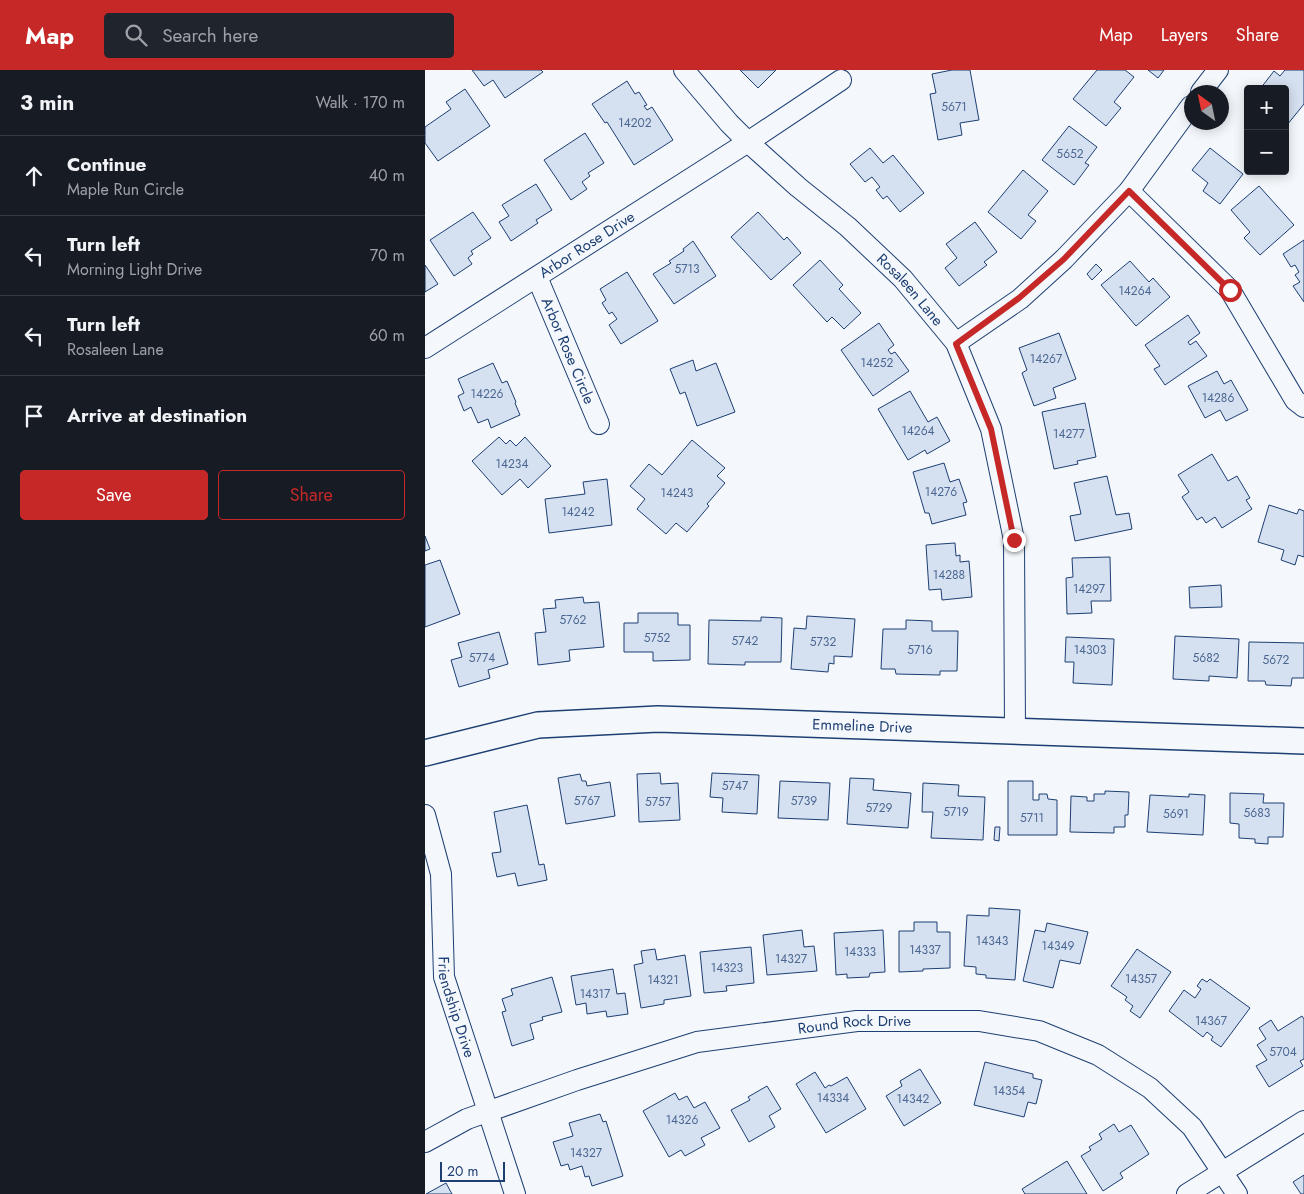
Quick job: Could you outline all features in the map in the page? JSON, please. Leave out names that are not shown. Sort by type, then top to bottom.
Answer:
[{"type":"street","name":"Rosaleen Lane","points":[[684,70],[729,123],[798,187],[848,227],[903,279],[956,344],[991,429],[1014,540],[1015,730]]},
{"type":"street","points":[[1206,85],[1218,70]]},
{"type":"street","name":"Arbor Rose Drive","points":[[425,348],[749,142],[841,80]]},
{"type":"street","points":[[956,344],[1019,298],[1064,259],[1129,191],[1184,116]]},
{"type":"street","points":[[1129,191],[1230,290],[1295,400],[1304,407]]},
{"type":"street","name":"Arbor Rose Circle","points":[[537,277],[599,424]]},
{"type":"street","name":"Emmeline Drive","points":[[425,753],[538,726],[658,719],[1304,741]]},
{"type":"street","name":"Friendship Drive","points":[[425,815],[441,874],[444,977],[515,1194]]},
{"type":"street","name":"Round Rock Drive","points":[[425,1142],[467,1119],[577,1080],[697,1042],[857,1021],[979,1021],[1039,1031],[1098,1055],[1150,1088],[1192,1127],[1237,1194]]},
{"type":"street","points":[[1187,1194],[1304,1121]]},
{"type":"building","points":[[472,70],[541,70],[543,72],[505,98],[493,80],[484,86]]},
{"type":"building","points":[[740,70],[776,70],[758,88]]},
{"type":"building","points":[[952,70],[970,70],[979,120],[960,123],[962,135],[938,140],[930,94],[936,93],[932,74]]},
{"type":"building","points":[[1097,70],[1125,70],[1134,77],[1114,102],[1121,108],[1106,126],[1073,99]]},
{"type":"building","points":[[1148,70],[1164,70],[1158,78]]},
{"type":"building","points":[[1285,70],[1304,70],[1304,104],[1289,123],[1289,85],[1263,85],[1274,71],[1280,76]]},
{"type":"building","points":[[627,81],[635,94],[639,92],[647,105],[644,106],[647,110],[652,107],[673,140],[634,165],[607,122],[605,123],[592,104]]},
{"type":"building","points":[[465,89],[490,126],[438,161],[425,143],[425,127],[451,109],[446,102]]},
{"type":"building","points":[[1069,126],[1097,147],[1085,163],[1089,165],[1074,185],[1042,160]]},
{"type":"building","points":[[585,133],[604,163],[588,173],[590,176],[582,182],[587,189],[571,200],[544,160]]},
{"type":"building","points":[[870,148],[883,163],[893,155],[924,193],[900,212],[887,196],[883,199],[876,190],[880,187],[872,177],[865,182],[850,164]]},
{"type":"building","points":[[1210,148],[1243,174],[1220,204],[1203,191],[1208,183],[1192,170]]},
{"type":"building","points":[[1023,170],[1048,191],[1028,215],[1036,221],[1021,239],[988,212]]},
{"type":"building","points":[[536,184],[552,210],[536,220],[538,223],[511,241],[499,222],[509,216],[502,205]]},
{"type":"building","points":[[1259,186],[1294,225],[1260,255],[1244,238],[1250,232],[1231,210]]},
{"type":"building","points":[[473,212],[491,238],[471,251],[473,254],[468,258],[472,264],[454,276],[430,240]]},
{"type":"building","points":[[758,212],[784,240],[787,237],[801,253],[771,280],[731,237]]},
{"type":"building","points":[[975,222],[997,252],[984,262],[987,265],[959,286],[945,268],[957,258],[946,244]]},
{"type":"building","points":[[1304,240],[1304,302],[1293,286],[1300,282],[1295,275],[1299,272],[1295,265],[1291,267],[1283,254]]},
{"type":"building","points":[[693,241],[716,276],[674,304],[653,274],[671,263],[669,261],[684,251],[683,249]]},
{"type":"building","points":[[820,260],[843,285],[839,289],[861,313],[844,329],[832,317],[827,322],[793,285]]},
{"type":"building","points":[[1130,261],[1149,282],[1153,278],[1170,297],[1136,326],[1101,285]]},
{"type":"building","points":[[1096,264],[1102,270],[1092,280],[1087,274]]},
{"type":"building","points":[[425,265],[438,284],[425,292]]},
{"type":"building","points":[[627,272],[658,321],[621,344],[609,325],[617,319],[612,312],[609,314],[602,303],[606,300],[600,289]]},
{"type":"building","points":[[1188,315],[1200,333],[1188,342],[1190,345],[1196,341],[1207,356],[1165,385],[1154,369],[1160,366],[1145,345]]},
{"type":"building","points":[[879,323],[894,345],[888,350],[891,354],[895,352],[909,371],[873,396],[841,350]]},
{"type":"building","points":[[1059,333],[1076,379],[1053,388],[1056,398],[1034,406],[1022,373],[1027,370],[1019,348]]},
{"type":"building","points":[[693,360],[696,371],[716,363],[735,412],[697,426],[685,392],[680,394],[670,369]]},
{"type":"building","points":[[493,363],[502,383],[507,381],[520,415],[491,428],[488,419],[478,423],[471,407],[464,411],[458,396],[464,393],[458,379]]},
{"type":"building","points":[[1217,371],[1224,384],[1231,380],[1248,410],[1226,421],[1220,410],[1205,418],[1188,386]]},
{"type":"building","points":[[910,391],[928,422],[937,417],[950,441],[927,454],[925,450],[908,460],[878,409]]},
{"type":"building","points":[[1085,403],[1096,457],[1077,461],[1078,464],[1054,469],[1042,412]]},
{"type":"building","points":[[499,437],[506,444],[510,440],[516,446],[525,437],[551,466],[528,488],[520,479],[502,495],[472,461]]},
{"type":"building","points":[[692,440],[725,468],[717,476],[725,483],[687,532],[676,523],[666,534],[637,509],[645,499],[630,486],[649,464],[662,475]]},
{"type":"building","points":[[1212,454],[1228,481],[1237,476],[1250,498],[1246,500],[1252,509],[1222,528],[1215,517],[1206,523],[1202,517],[1197,520],[1182,497],[1189,492],[1178,475]]},
{"type":"building","points":[[944,463],[950,482],[959,479],[967,502],[963,503],[966,515],[932,524],[929,513],[925,513],[913,472]]},
{"type":"building","points":[[1107,476],[1116,515],[1129,513],[1132,529],[1075,541],[1070,516],[1081,514],[1074,483]]},
{"type":"building","points":[[607,479],[612,525],[549,533],[545,499],[585,494],[583,482]]},
{"type":"building","points":[[1269,505],[1297,514],[1299,509],[1304,511],[1304,557],[1298,555],[1295,565],[1281,560],[1284,550],[1258,542]]},
{"type":"building","points":[[425,536],[430,549],[425,551]]},
{"type":"building","points":[[955,543],[956,556],[960,555],[960,562],[969,561],[972,597],[942,600],[941,589],[929,590],[926,545]]},
{"type":"building","points":[[1110,557],[1111,601],[1091,601],[1092,613],[1067,614],[1066,578],[1073,577],[1072,558]]},
{"type":"building","points":[[440,560],[460,614],[425,627],[425,565]]},
{"type":"building","points":[[1221,585],[1222,607],[1190,608],[1189,587]]},
{"type":"building","points":[[583,597],[584,603],[599,602],[604,647],[569,650],[570,661],[538,665],[535,633],[546,632],[543,609],[556,608],[555,600]]},
{"type":"building","points":[[638,613],[678,613],[678,625],[690,625],[690,660],[653,661],[653,652],[624,652],[624,623],[638,623]]},
{"type":"building","points":[[807,616],[855,619],[852,657],[834,656],[834,664],[829,663],[828,672],[791,669],[794,628],[806,629]]},
{"type":"building","points":[[761,617],[782,618],[781,662],[745,662],[745,665],[708,664],[709,620],[761,621]]},
{"type":"building","points":[[906,620],[932,621],[932,631],[958,631],[957,671],[940,671],[940,675],[896,674],[895,669],[881,669],[883,629],[906,629]]},
{"type":"building","points":[[499,632],[508,664],[488,670],[490,678],[459,687],[451,660],[462,657],[458,643]]},
{"type":"building","points":[[1175,636],[1239,639],[1237,678],[1209,676],[1209,681],[1173,679]]},
{"type":"building","points":[[1066,637],[1114,639],[1112,685],[1073,683],[1074,662],[1065,662]]},
{"type":"building","points":[[1249,642],[1304,643],[1304,678],[1292,678],[1291,686],[1266,685],[1265,681],[1248,681]]},
{"type":"building","points":[[660,773],[661,784],[678,783],[680,820],[639,822],[637,774]]},
{"type":"building","points":[[712,773],[759,775],[757,814],[722,812],[723,798],[710,797]]},
{"type":"building","points":[[580,774],[582,781],[586,781],[587,786],[610,782],[615,816],[566,824],[558,778]]},
{"type":"building","points":[[850,778],[874,779],[873,790],[911,793],[908,828],[847,824]]},
{"type":"building","points":[[780,781],[830,783],[828,820],[778,818]]},
{"type":"building","points":[[1008,781],[1033,781],[1033,800],[1039,800],[1039,794],[1047,794],[1048,799],[1057,800],[1057,835],[1008,835]]},
{"type":"building","points":[[923,783],[959,785],[958,796],[985,797],[983,840],[931,838],[933,812],[922,812]]},
{"type":"building","points":[[1105,791],[1129,792],[1128,815],[1125,815],[1125,827],[1114,827],[1114,833],[1070,832],[1071,796],[1087,797],[1087,801],[1094,801],[1094,794],[1105,794]]},
{"type":"building","points":[[1230,793],[1264,794],[1263,803],[1284,803],[1283,837],[1268,837],[1268,844],[1255,843],[1255,839],[1239,838],[1239,824],[1230,823]]},
{"type":"building","points":[[1189,794],[1205,795],[1203,835],[1147,832],[1150,795],[1189,797]]},
{"type":"building","points":[[527,805],[539,865],[544,864],[547,880],[518,886],[515,873],[497,877],[492,853],[501,852],[494,812]]},
{"type":"building","points":[[995,827],[1000,827],[999,841],[994,840]]},
{"type":"building","points":[[989,908],[1020,910],[1015,980],[986,978],[986,975],[976,974],[976,967],[964,966],[967,915],[989,916]]},
{"type":"building","points":[[914,922],[937,922],[937,932],[950,932],[950,968],[899,972],[899,931],[914,931]]},
{"type":"building","points":[[1047,923],[1088,932],[1080,964],[1060,960],[1053,988],[1023,981],[1035,930],[1045,932]]},
{"type":"building","points":[[802,930],[804,947],[814,946],[817,971],[767,975],[763,935]]},
{"type":"building","points":[[883,930],[885,972],[870,973],[869,977],[847,978],[847,974],[836,975],[834,933]]},
{"type":"building","points":[[751,947],[754,983],[726,986],[727,991],[704,993],[700,952]]},
{"type":"building","points":[[655,949],[657,960],[685,955],[691,996],[664,1000],[664,1004],[641,1008],[634,965],[643,963],[641,951]]},
{"type":"building","points":[[1137,949],[1171,972],[1140,1018],[1130,1011],[1133,1006],[1125,1000],[1127,997],[1111,986]]},
{"type":"building","points":[[613,969],[617,994],[625,993],[628,1014],[607,1017],[606,1011],[587,1014],[586,1003],[576,1005],[571,976]]},
{"type":"building","points":[[552,977],[562,1012],[542,1017],[543,1020],[530,1024],[534,1039],[512,1046],[502,1012],[506,1011],[502,999],[513,995],[511,989]]},
{"type":"building","points":[[1202,979],[1207,982],[1210,979],[1250,1008],[1221,1047],[1211,1040],[1213,1037],[1207,1032],[1203,1037],[1169,1011],[1184,990],[1195,998],[1201,989],[1197,986]]},
{"type":"building","points":[[1302,1016],[1304,1019],[1304,1059],[1300,1061],[1303,1066],[1269,1087],[1256,1066],[1267,1060],[1257,1045],[1266,1039],[1259,1028],[1271,1020],[1278,1031]]},
{"type":"building","points":[[985,1062],[1033,1074],[1033,1078],[1042,1080],[1036,1104],[1028,1102],[1024,1117],[974,1105]]},
{"type":"building","points":[[920,1069],[941,1103],[904,1126],[886,1096],[902,1086],[900,1081]]},
{"type":"building","points":[[815,1072],[825,1088],[847,1077],[866,1109],[826,1133],[796,1084]]},
{"type":"building","points":[[767,1086],[781,1109],[769,1116],[775,1127],[749,1142],[731,1110],[750,1100],[748,1097]]},
{"type":"building","points":[[675,1093],[679,1100],[687,1096],[694,1108],[705,1102],[720,1128],[701,1138],[705,1145],[685,1156],[681,1150],[669,1157],[643,1111]]},
{"type":"building","points":[[600,1114],[603,1122],[606,1121],[623,1176],[592,1186],[589,1176],[585,1177],[582,1166],[570,1170],[568,1164],[561,1166],[553,1142],[573,1136],[569,1123]]},
{"type":"building","points":[[1114,1124],[1119,1132],[1131,1125],[1149,1154],[1120,1173],[1123,1178],[1103,1191],[1081,1156],[1091,1150],[1089,1147],[1102,1139],[1099,1134]]},
{"type":"building","points":[[1067,1161],[1087,1194],[1025,1194],[1022,1189]]},
{"type":"building","points":[[1304,1175],[1304,1194],[1301,1194],[1293,1182]]},
{"type":"building","points":[[446,1183],[452,1194],[426,1194]]},
{"type":"route","points":[[1014,540],[991,429],[956,344],[1019,298],[1064,259],[1129,191],[1230,290]]}]
